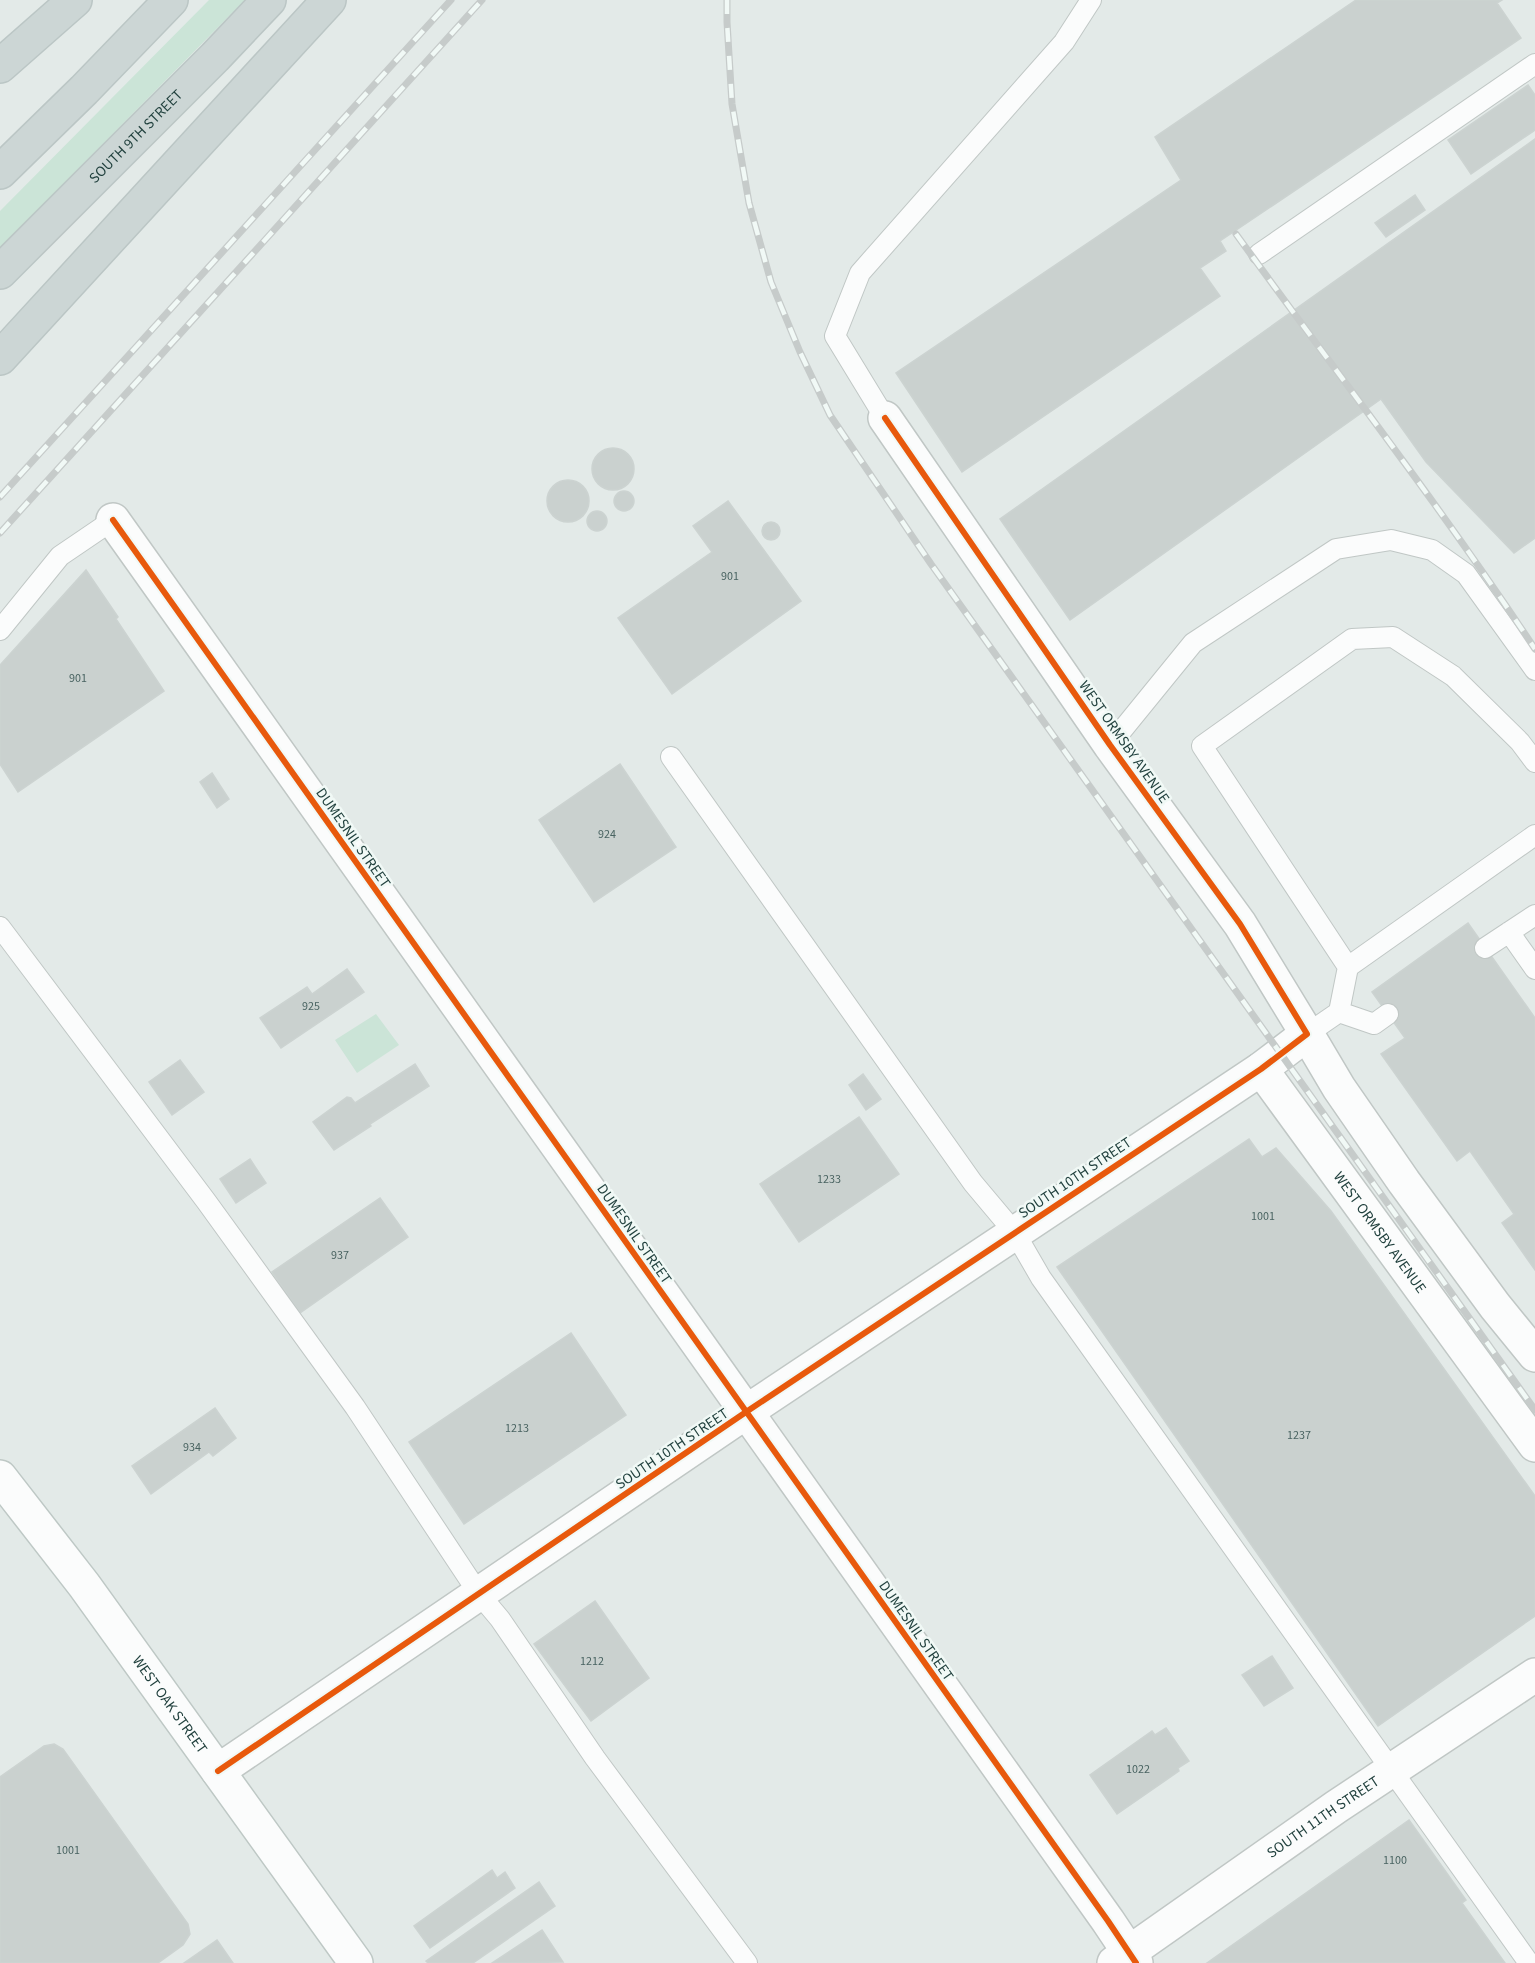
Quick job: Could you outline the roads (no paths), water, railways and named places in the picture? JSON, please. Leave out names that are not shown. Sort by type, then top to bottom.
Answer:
[{"type":"main road","points":[[0,66],[75,0]]},
{"type":"main road","points":[[0,172],[171,0]]},
{"type":"main road","name":"SOUTH 9TH STREET","points":[[0,272],[269,0]]},
{"type":"main road","points":[[0,358],[329,0]]},
{"type":"street","name":"WEST ORMSBY AVENUE","points":[[885,418],[1110,745],[1240,924],[1339,1088],[1404,1182],[1495,1306],[1535,1355]]},
{"type":"street","name":"DUMESNIL STREET","points":[[113,520],[1101,1911],[1126,1960]]},
{"type":"street","points":[[1261,1069],[1307,1034]]},
{"type":"street","name":"WEST ORMSBY AVENUE","points":[[1261,1069],[1535,1445]]},
{"type":"street","name":"SOUTH 10TH STREET","points":[[218,1771],[746,1412],[1261,1069]]},
{"type":"street","name":"WEST OAK STREET","points":[[0,1477],[84,1585],[356,1963]]},
{"type":"street","name":"SOUTH 11TH STREET","points":[[1126,1960],[1391,1771],[1535,1675]]},
{"type":"lane","points":[[885,418],[835,336],[860,273],[1064,42],[1091,0]]},
{"type":"lane","points":[[1259,254],[1535,64]]},
{"type":"lane","points":[[0,630],[60,556],[113,520]]},
{"type":"lane","points":[[1110,745],[1193,643],[1336,549],[1390,540],[1432,550],[1466,574],[1535,670]]},
{"type":"lane","points":[[1307,1034],[1339,1012],[1347,967],[1202,746],[1352,639],[1393,637],[1453,676],[1520,742],[1535,762]]},
{"type":"lane","points":[[671,757],[973,1183],[1015,1233],[1041,1278],[1529,1963]]},
{"type":"lane","points":[[1347,967],[1535,835]]},
{"type":"lane","points":[[1485,948],[1535,915]]},
{"type":"lane","points":[[0,927],[206,1201],[356,1407],[479,1594],[500,1619],[595,1758],[747,1963]]},
{"type":"lane","points":[[1509,932],[1535,969]]},
{"type":"lane","points":[[1339,1012],[1374,1024],[1388,1014]]},
{"type":"railway","points":[[0,497],[451,0]]},
{"type":"railway","points":[[0,533],[482,0]]},
{"type":"railway","points":[[727,0],[732,104],[749,203],[771,282],[800,352],[830,415],[931,564],[1535,1410]]},
{"type":"railway","points":[[1236,234],[1425,492],[1535,649]]}]
